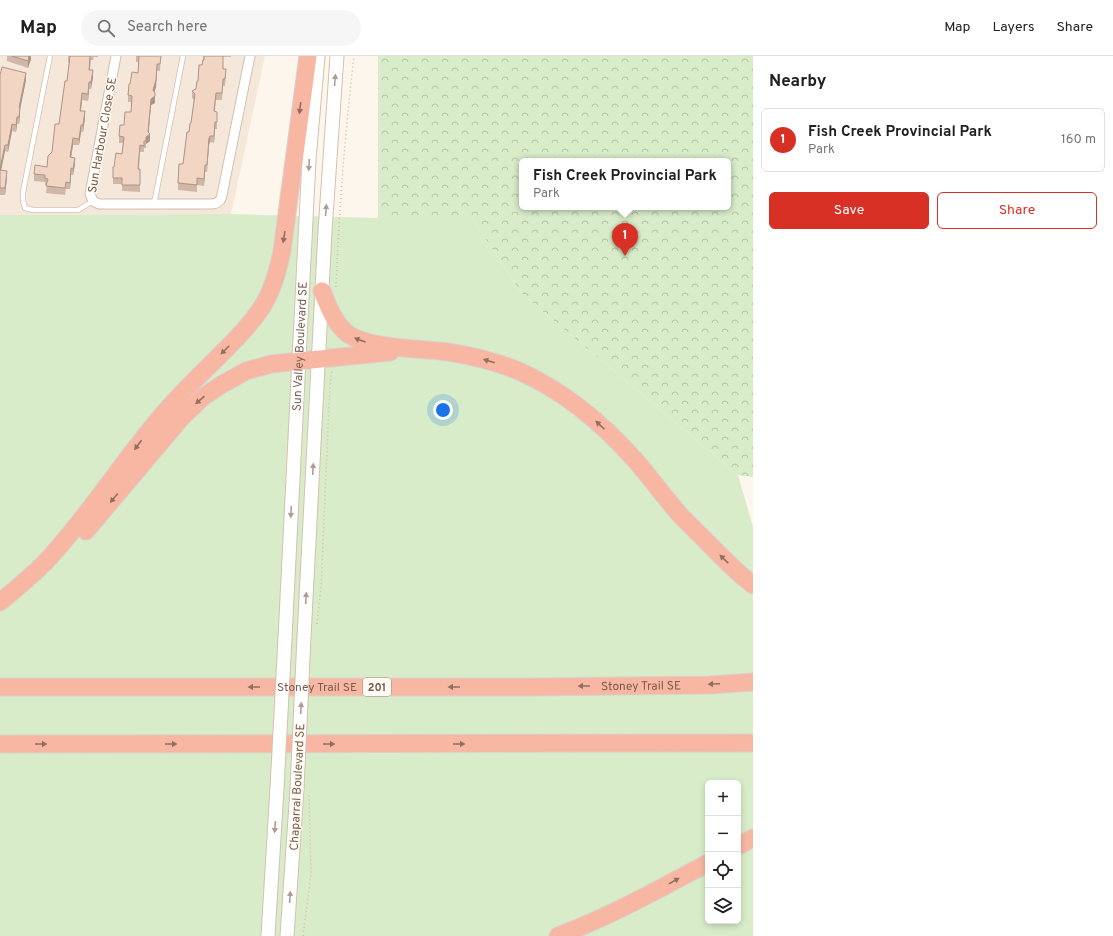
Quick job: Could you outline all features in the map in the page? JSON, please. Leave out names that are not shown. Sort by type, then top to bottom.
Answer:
[{"type":"highway","points":[[0,602],[31,576],[52,555],[75,528],[155,424],[243,331],[257,315],[266,301],[276,276],[282,251],[308,56]]},
{"type":"highway","points":[[329,289],[334,319],[353,337],[371,343],[464,354],[503,365],[536,379],[568,399],[620,444],[681,515],[723,559],[753,585]]},
{"type":"highway","points":[[0,608],[36,582],[66,554],[187,411],[203,397],[230,380],[254,368],[272,364],[299,361],[325,363],[426,350]]},
{"type":"highway","name":"Stoney Trail SE","points":[[0,687],[710,685],[753,682]]},
{"type":"highway","points":[[0,744],[753,743]]},
{"type":"highway","points":[[741,844],[753,838]]},
{"type":"highway","points":[[558,936],[597,920],[639,900],[705,865]]},
{"type":"highway","points":[[576,936],[602,923],[639,900]]},
{"type":"main road","name":"Sun Valley Boulevard SE","points":[[285,638],[309,160],[318,56]]},
{"type":"main road","name":"Sun Valley Boulevard SE","points":[[304,637],[325,363],[329,289],[330,155],[337,56]]},
{"type":"main road","name":"Chaparral Boulevard SE","points":[[287,936],[303,790],[304,637]]},
{"type":"main road","name":"Chaparral Boulevard SE","points":[[268,936],[285,638]]},
{"type":"street","name":"Sun Harbour Close SE","points":[[116,56],[90,194],[93,201],[99,204],[210,204],[216,203],[220,200],[224,187],[250,56]]},
{"type":"lane","points":[[50,56],[23,192],[25,208],[33,210],[78,210],[93,201]]},
{"type":"lane","points":[[154,204],[183,56]]},
{"type":"path","points":[[329,289],[354,56]]},
{"type":"path","points":[[317,626],[321,588],[330,385],[325,363]]},
{"type":"path","points":[[303,790],[311,874],[303,936]]},
{"type":"shaded area","points":[[0,56],[265,56],[231,214],[0,215]]},
{"type":"green space","points":[[378,56],[753,56],[753,477],[738,475],[522,294],[472,218],[378,218]]},
{"type":"green space","points":[[231,214],[378,218],[472,218],[522,294],[738,475],[753,527],[753,936],[0,936],[0,215]]},
{"type":"building","points":[[12,56],[29,56],[28,61]]},
{"type":"building","points":[[70,56],[90,56],[89,70],[93,70],[91,82],[89,82],[88,94],[82,93],[80,111],[85,111],[79,139],[73,138],[70,157],[75,158],[73,169],[71,168],[70,183],[66,182],[65,188],[46,186],[48,179],[45,178],[45,175],[34,174],[35,165],[47,167],[48,156],[52,152],[55,124],[59,124]]},
{"type":"building","points":[[139,56],[161,56],[160,64],[157,64],[156,80],[153,90],[155,96],[151,99],[148,132],[150,134],[146,137],[146,141],[144,141],[144,146],[140,145],[138,169],[140,169],[140,185],[122,185],[122,178],[113,178],[113,167],[116,153],[122,154],[124,137],[119,136],[120,125],[124,125],[125,112],[131,112],[132,96],[128,95],[129,84],[132,72],[138,73]]},
{"type":"building","points":[[204,56],[223,56],[223,69],[226,69],[225,79],[223,79],[222,93],[216,93],[214,111],[217,112],[217,122],[215,122],[214,136],[210,136],[209,138],[207,165],[205,165],[204,179],[197,178],[197,185],[178,183],[179,164],[183,164],[187,132],[189,132],[191,123],[195,94],[192,91],[196,89],[199,65],[202,65]]},
{"type":"building","points":[[2,67],[26,73],[19,108],[19,117],[17,117],[16,125],[12,124],[8,145],[5,145],[0,169],[0,75]]},
{"type":"building","points":[[0,170],[7,171],[5,188],[0,188]]},
{"type":"place","name":"Fish Creek Provincial Park","points":[[625,256]]}]
